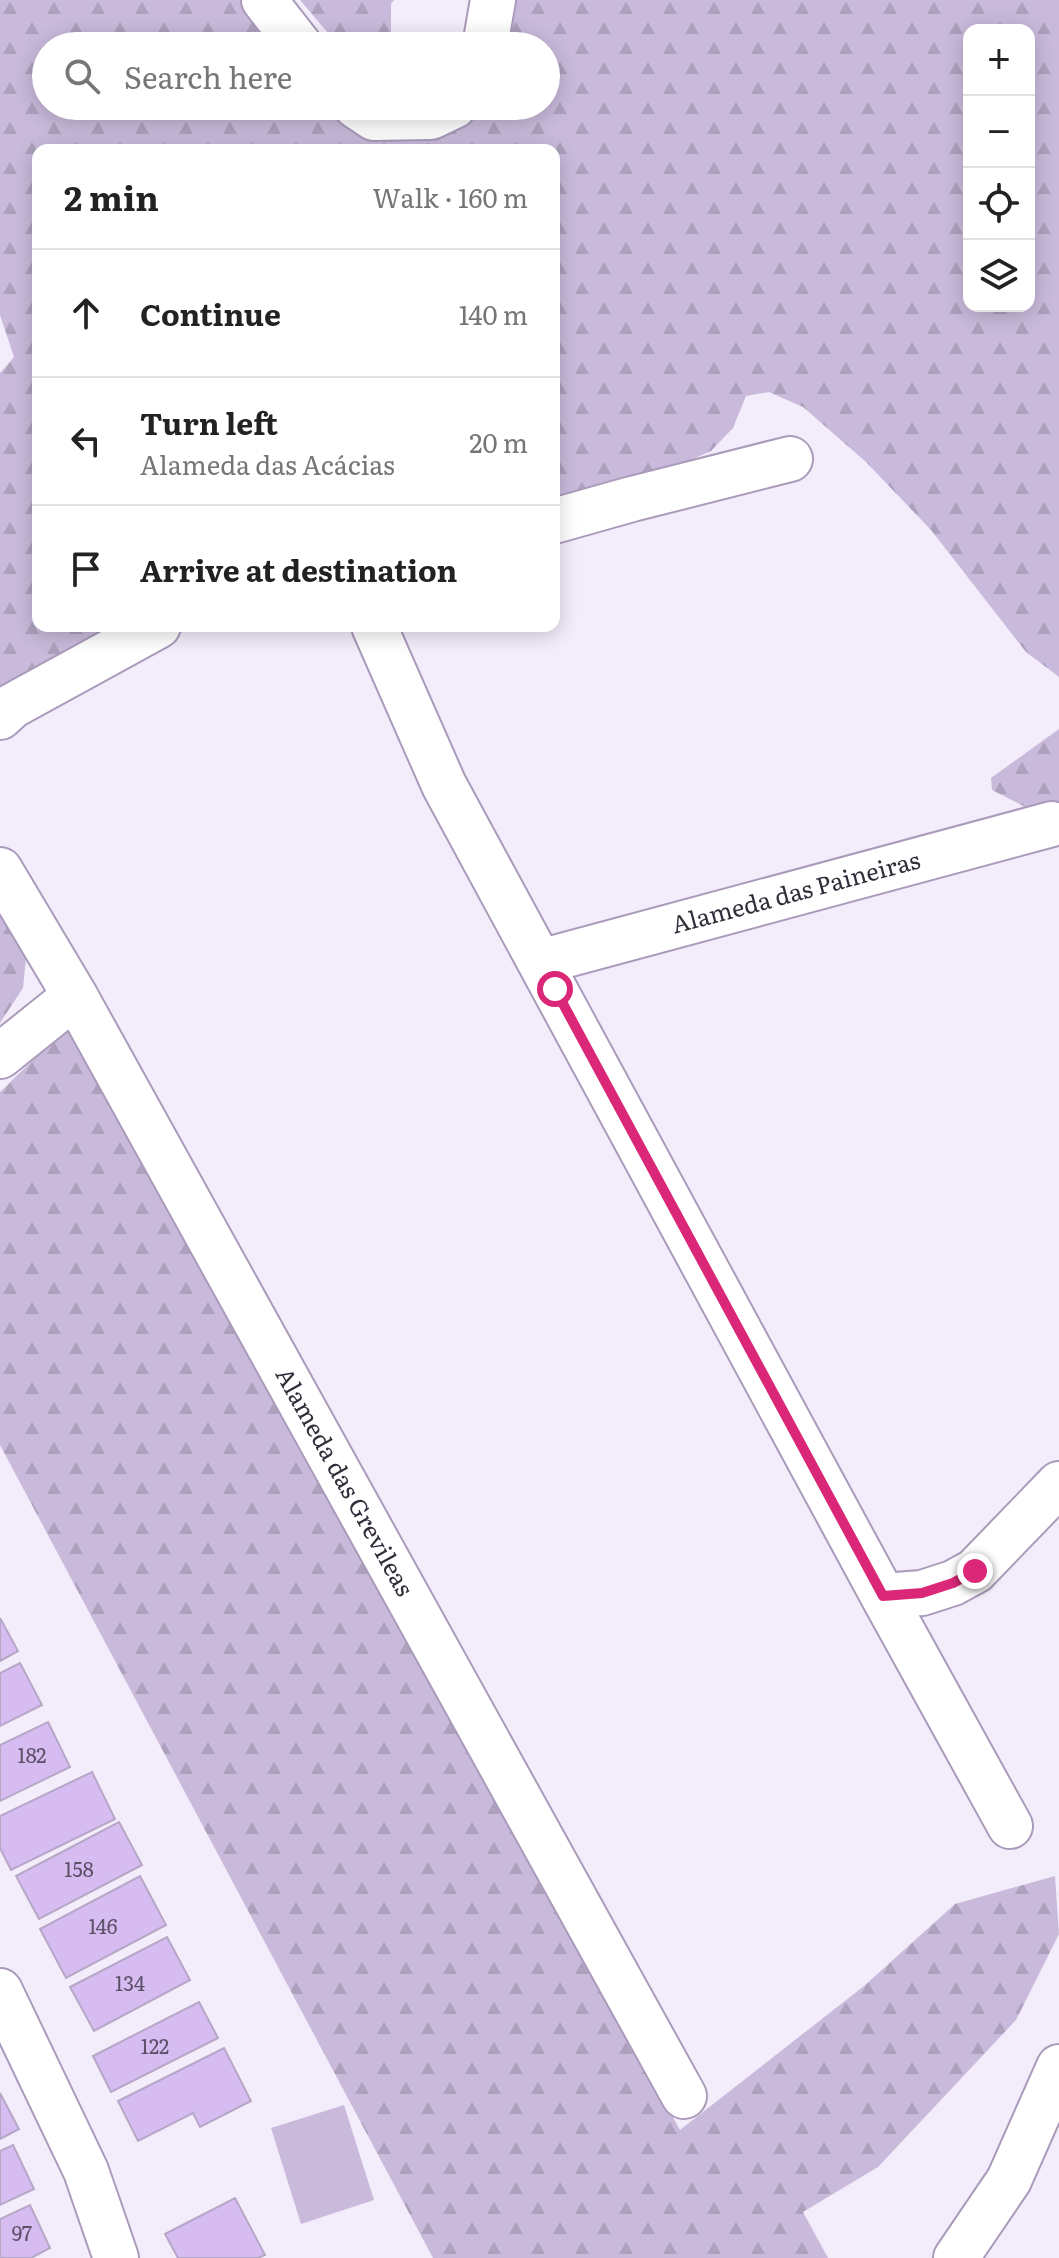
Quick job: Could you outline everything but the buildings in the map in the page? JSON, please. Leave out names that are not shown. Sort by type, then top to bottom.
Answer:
[{"type":"street","points":[[264,0],[289,32]]},
{"type":"street","points":[[487,32],[493,0]]},
{"type":"street","points":[[560,519],[790,459]]},
{"type":"street","points":[[0,717],[12,706],[147,632]]},
{"type":"street","points":[[377,632],[444,785],[1010,1826]]},
{"type":"street","name":"Alameda das Paineiras","points":[[540,962],[1052,824]]},
{"type":"street","name":"Alameda das Grevileas","points":[[0,870],[75,996],[684,2096]]},
{"type":"street","points":[[0,1056],[75,996]]},
{"type":"street","points":[[883,1596],[922,1593],[953,1583],[975,1571],[1059,1484]]},
{"type":"street","points":[[0,1991],[86,2171],[116,2258]]},
{"type":"street","points":[[956,2258],[1009,2180],[1059,2067]]},
{"type":"green space","points":[[0,0],[266,0],[284,32],[32,32],[32,120],[357,120],[382,139],[425,140],[459,120],[560,120],[560,32],[500,32],[503,0],[1059,0],[1059,677],[1026,652],[931,530],[866,462],[803,407],[769,392],[746,396],[733,428],[711,451],[630,487],[560,504],[560,144],[32,144],[32,632],[140,632],[0,731],[0,373],[14,357],[0,315]]},
{"type":"green space","points":[[300,0],[394,0],[391,4],[391,32],[327,32]]},
{"type":"green space","points":[[1059,729],[1059,816],[1027,808],[992,790],[991,778]]},
{"type":"green space","points":[[0,914],[26,958],[23,988],[0,1023]]},
{"type":"green space","points":[[67,1027],[680,2130],[864,1986],[955,1904],[1055,1876],[1059,1934],[1016,2020],[878,2167],[803,2212],[828,2258],[433,2258],[0,1445],[0,1092]]},
{"type":"green space","points":[[344,2105],[374,2200],[301,2224],[271,2128]]},
{"type":"route","points":[[555,989],[883,1596],[922,1593],[953,1583],[975,1571]]}]
